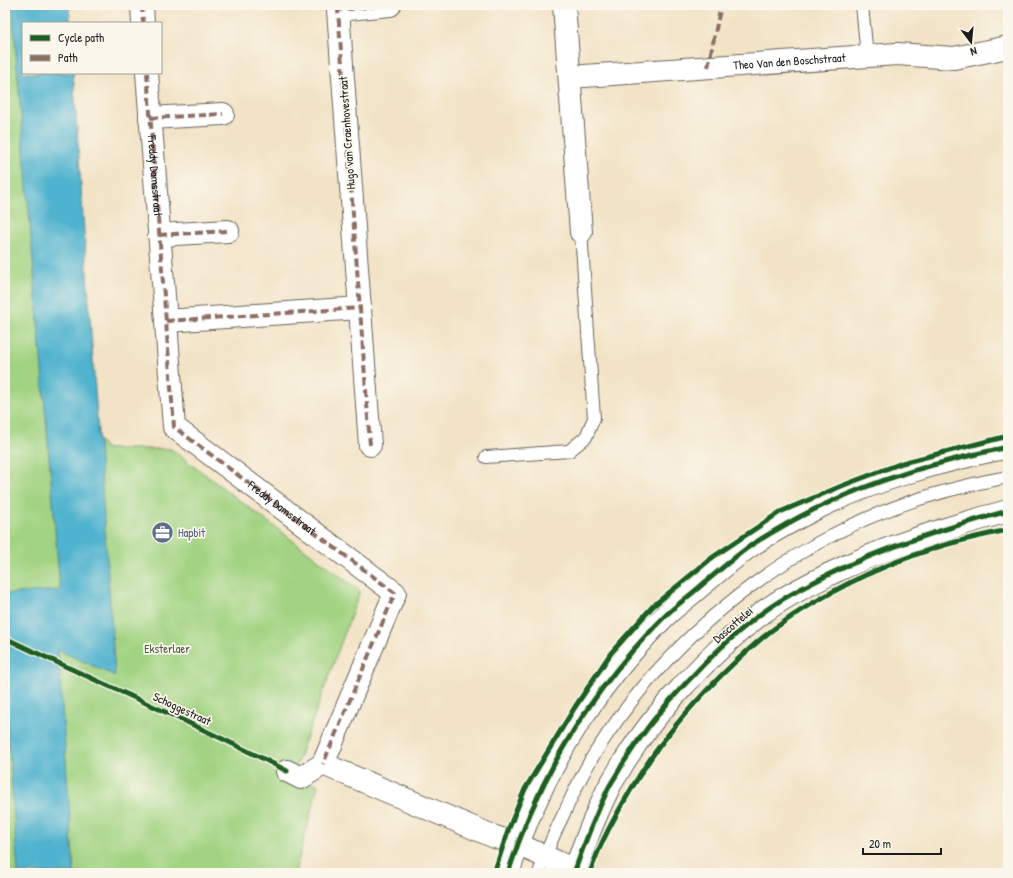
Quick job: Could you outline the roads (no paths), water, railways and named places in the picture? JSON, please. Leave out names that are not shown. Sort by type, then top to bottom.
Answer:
[{"type":"street","points":[[142,5],[143,22]]},
{"type":"street","name":"Hugo van Craenhovestraat","points":[[370,445],[338,10],[390,5]]},
{"type":"street","points":[[564,5],[581,232]]},
{"type":"street","name":"Theo Van den Boschstraat","points":[[570,77],[897,54],[954,58],[1008,47]]},
{"type":"street","name":"Freddy Damsstraat","points":[[147,74],[174,427],[395,593],[322,764]]},
{"type":"street","name":"Freddy Damsstraat","points":[[150,118],[223,114]]},
{"type":"street","points":[[159,234],[228,231]]},
{"type":"street","points":[[166,321],[360,308]]},
{"type":"street","points":[[508,873],[517,844],[534,803],[550,770],[589,705],[612,674],[665,616],[729,562],[752,545],[779,528],[813,510],[847,494],[914,470],[1008,447]]},
{"type":"street","name":"Dascottelei","points":[[575,872],[588,835],[609,788],[632,749],[668,702],[702,666],[758,616],[783,599],[817,580],[908,540],[1008,511]]},
{"type":"street","points":[[287,771],[301,778],[322,764],[495,837],[517,844],[542,865],[575,872]]},
{"type":"lane","points":[[862,5],[867,56]]},
{"type":"lane","points":[[486,457],[569,451],[586,437],[594,418],[581,232]]},
{"type":"lane","points":[[542,865],[572,795],[598,748],[630,704],[649,682],[689,639],[726,604],[799,554],[818,543],[873,517],[944,491],[1008,477]]},
{"type":"water","points":[[12,5],[69,5],[70,22],[22,22],[22,74],[73,74],[115,676],[58,650],[74,873],[18,873],[5,695],[5,594],[60,590]]},
{"type":"place","name":"Hapbit","points":[[162,533]]},
{"type":"park label","name":"Eksterlaer","points":[[167,649]]}]
